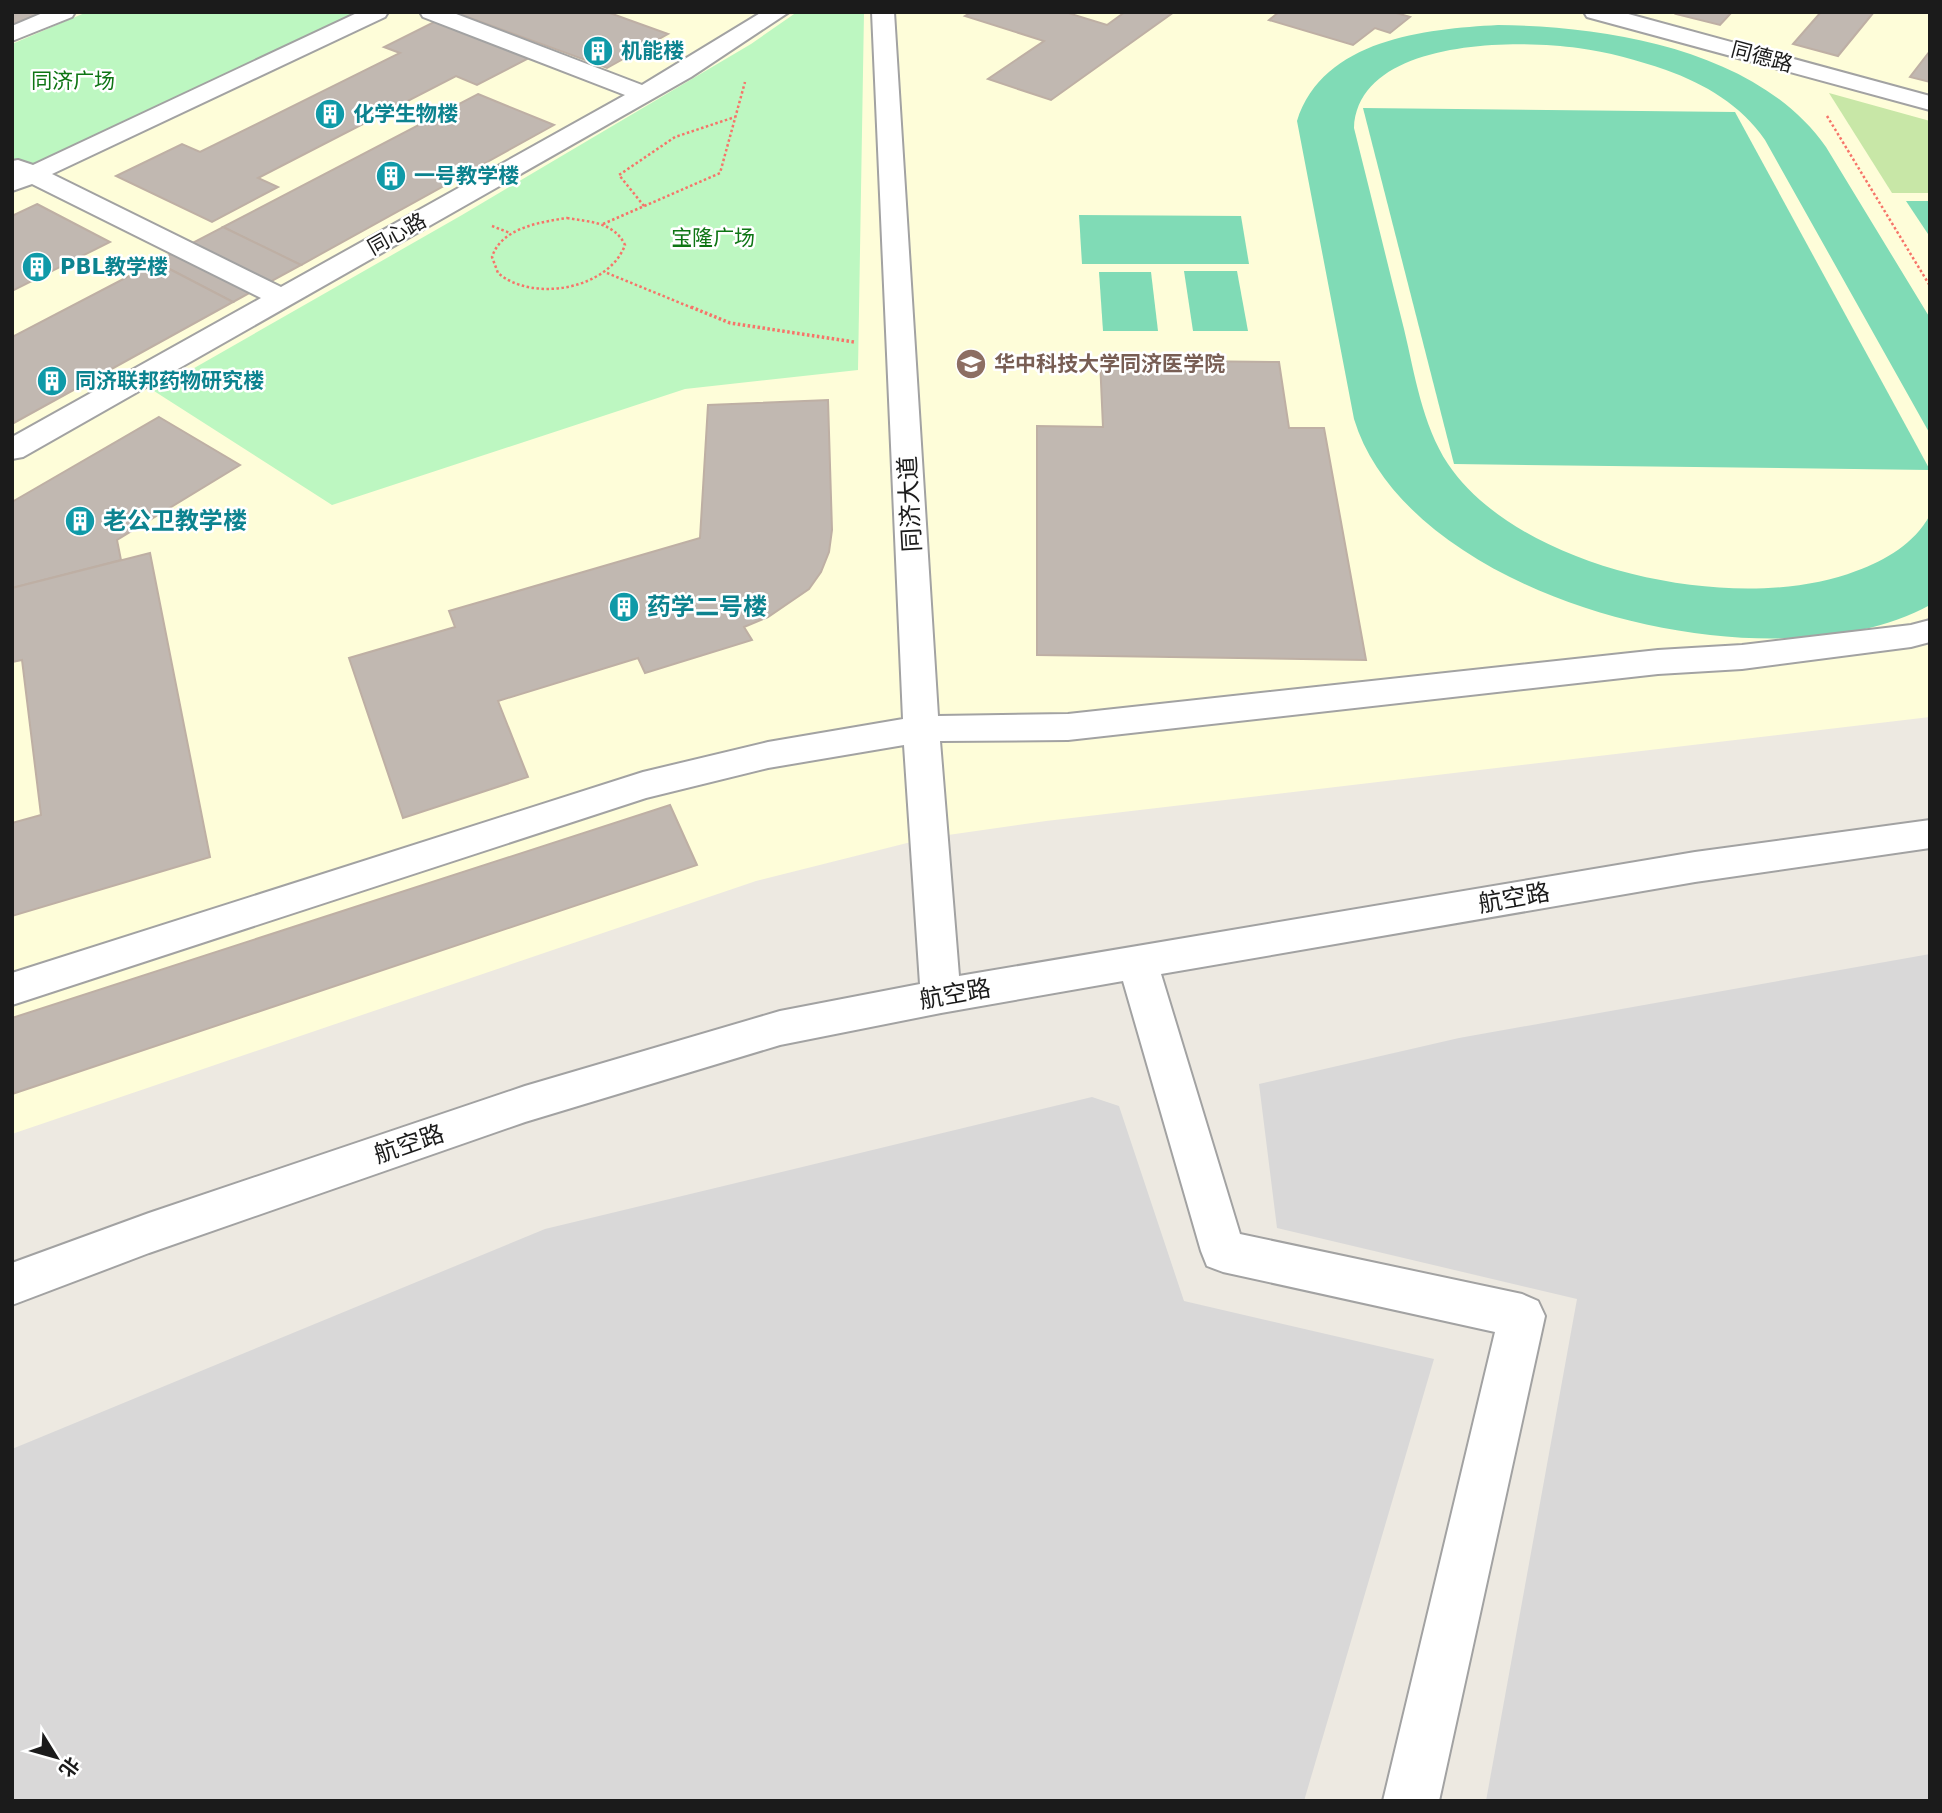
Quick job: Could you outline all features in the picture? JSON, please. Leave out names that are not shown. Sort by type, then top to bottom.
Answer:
[{"type":"street","points":[[12,34],[64,12]]},
{"type":"street","points":[[19,174],[377,12]]},
{"type":"street","points":[[431,12],[644,94]]},
{"type":"street","name":"同济大道","points":[[883,12],[922,729],[941,996]]},
{"type":"street","name":"同德路","points":[[1595,12],[1930,103]]},
{"type":"street","name":"同心路","points":[[12,450],[644,94],[768,19]]},
{"type":"street","points":[[19,174],[282,298]]},
{"type":"street","points":[[12,989],[643,785],[768,755],[922,729],[1068,727],[1644,663],[1742,657],[1911,636],[1930,631]]},
{"type":"street","name":"航空路","points":[[12,1284],[149,1233],[525,1104],[780,1028],[941,996],[1695,867],[1930,834]]},
{"type":"street","points":[[1138,963],[1223,1251],[1522,1316],[1411,1801]]},
{"type":"path","points":[[603,224],[720,173],[768,19]]},
{"type":"path","points":[[1797,67],[1930,286]]},
{"type":"path","points":[[644,206],[619,175],[675,137],[736,117]]},
{"type":"path","points":[[567,218],[603,224],[617,231],[624,241],[625,252],[619,263],[607,273],[589,282],[566,288],[522,286],[505,278],[495,268],[493,256],[498,244],[527,225],[567,218]]},
{"type":"path","points":[[607,273],[730,323],[901,350]]},
{"type":"shaded area","name":"华中科技大学同济医学院","points":[[12,12],[1930,12],[1930,717],[1046,821],[927,838],[756,881],[12,1134]]},
{"type":"shaded area","points":[[1930,954],[1930,1801],[1486,1801],[1577,1299],[1277,1228],[1259,1084],[1459,1038]]},
{"type":"shaded area","points":[[1092,1097],[1119,1106],[1184,1301],[1434,1359],[1304,1801],[12,1801],[12,1449],[545,1229]]},
{"type":"green space","name":"同济广场","points":[[87,12],[359,12],[12,175],[12,44]]},
{"type":"green space","name":"宝隆广场","points":[[797,12],[864,12],[858,370],[685,389],[332,505],[154,391],[462,215],[751,44]]},
{"type":"green space","points":[[1498,25],[1587,31],[1633,38],[1678,50],[1722,66],[1762,87],[1797,114],[1826,147],[1930,318],[1930,434],[1765,140],[1745,116],[1708,89],[1680,76],[1611,54],[1550,45],[1480,46],[1444,51],[1410,61],[1382,77],[1362,99],[1354,128],[1420,399],[1439,449],[1448,464],[1482,501],[1526,533],[1579,557],[1636,575],[1695,585],[1754,588],[1808,584],[1856,571],[1898,550],[1916,534],[1930,515],[1930,605],[1862,630],[1782,639],[1694,633],[1604,614],[1519,582],[1446,538],[1388,483],[1354,419],[1297,121],[1310,93],[1329,72],[1353,56],[1380,44],[1409,36],[1439,30]]},
{"type":"green space","points":[[1829,93],[1930,121],[1930,193],[1892,193]]},
{"type":"green space","points":[[1363,108],[1735,112],[1930,470],[1454,464]]},
{"type":"green space","points":[[1906,201],[1930,201],[1930,237]]},
{"type":"green space","points":[[1079,215],[1241,216],[1249,264],[1082,264]]},
{"type":"green space","points":[[1184,271],[1237,271],[1248,331],[1193,331]]},
{"type":"green space","points":[[1099,272],[1151,272],[1158,331],[1103,331]]},
{"type":"building","points":[[12,12],[43,12],[12,25]]},
{"type":"building","name":"机能楼","points":[[454,12],[607,12],[668,34],[607,68]]},
{"type":"building","points":[[968,12],[1074,12],[1071,14],[1107,25],[1125,12],[1174,12],[1051,100],[988,79],[1044,41],[965,16],[970,13]]},
{"type":"building","points":[[1279,12],[1393,12],[1410,17],[1390,33],[1375,28],[1353,45],[1269,20]]},
{"type":"building","points":[[1732,12],[1720,25],[1676,14]]},
{"type":"building","points":[[1821,12],[1874,12],[1838,56],[1793,44]]},
{"type":"building","name":"化学生物楼","points":[[438,20],[533,56],[477,85],[456,76],[258,178],[278,187],[212,222],[116,176],[182,144],[200,152],[400,53],[384,47]]},
{"type":"building","points":[[1930,51],[1930,82],[1910,77]]},
{"type":"building","name":"一号教学楼","points":[[478,94],[554,125],[301,265],[223,227]]},
{"type":"building","name":"PBL教学楼","points":[[37,204],[110,242],[12,291],[12,216]]},
{"type":"building","points":[[223,227],[301,265],[233,302],[156,262]]},
{"type":"building","name":"同济联邦药物研究楼","points":[[156,262],[233,302],[12,424],[12,337]]},
{"type":"building","points":[[1100,360],[1279,362],[1289,428],[1324,428],[1366,660],[1037,655],[1037,426],[1103,427]]},
{"type":"building","name":"药学二号楼","points":[[828,400],[832,530],[829,552],[821,572],[809,589],[768,617],[744,627],[752,640],[645,673],[638,658],[498,701],[528,777],[403,818],[349,658],[455,627],[449,611],[700,538],[708,405]]},
{"type":"building","name":"老公卫教学楼","points":[[159,417],[240,465],[117,540],[121,560],[12,588],[12,502]]},
{"type":"building","points":[[150,553],[210,857],[12,916],[12,823],[41,815],[22,660],[12,662],[12,588]]},
{"type":"building","points":[[670,805],[697,865],[12,1094],[12,1018]]},
{"type":"place","name":"机能楼","points":[[598,51]]},
{"type":"place","name":"化学生物楼","points":[[330,114]]},
{"type":"place","name":"一号教学楼","points":[[391,176]]},
{"type":"place","name":"PBL教学楼","points":[[37,267]]},
{"type":"place","name":"华中科技大学同济医学院","points":[[971,364]]},
{"type":"place","name":"同济联邦药物研究楼","points":[[52,381]]},
{"type":"place","name":"老公卫教学楼","points":[[80,521]]},
{"type":"place","name":"药学二号楼","points":[[624,607]]}]
